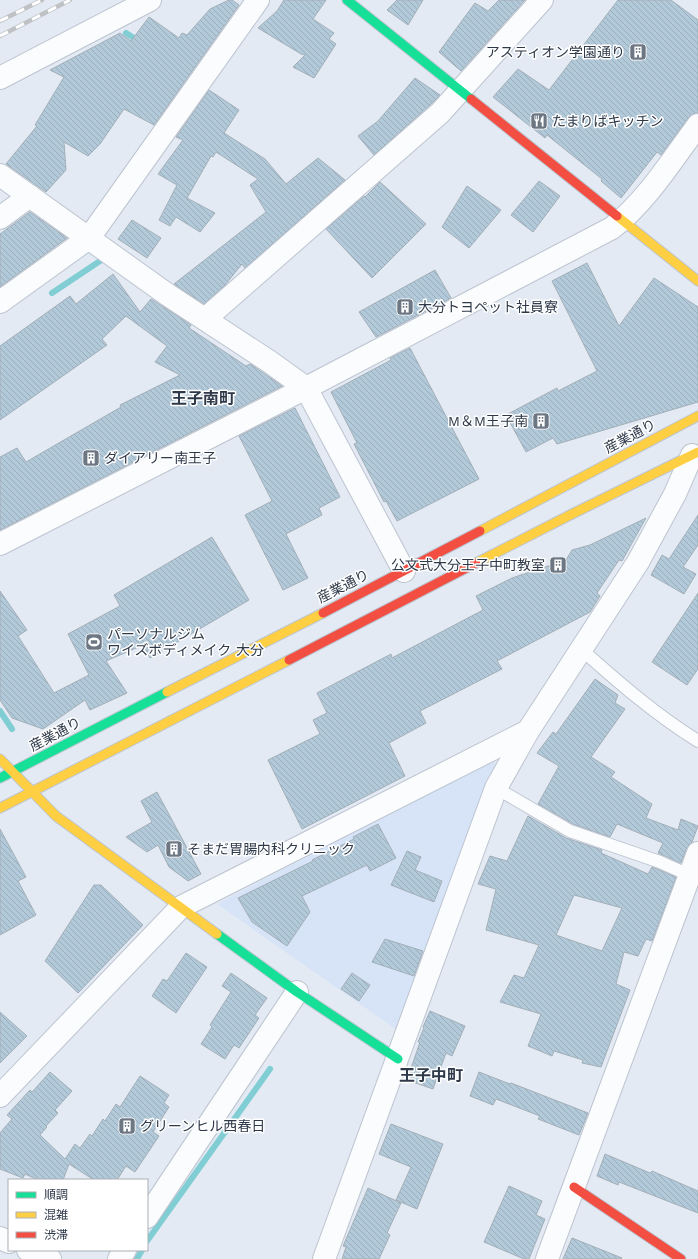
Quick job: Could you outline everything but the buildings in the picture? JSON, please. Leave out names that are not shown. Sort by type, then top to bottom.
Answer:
[{"type":"main road","points":[[347,0],[698,281]]},
{"type":"main road","name":"産業通り","points":[[0,778],[404,571],[698,416]]},
{"type":"main road","points":[[0,808],[567,517],[695,453]]},
{"type":"main road","points":[[0,758],[31,792],[56,816],[297,992],[398,1059]]},
{"type":"main road","points":[[574,1187],[681,1259]]},
{"type":"street","points":[[0,78],[150,0]]},
{"type":"street","points":[[0,302],[89,238],[258,0]]},
{"type":"street","points":[[204,319],[440,113],[542,0]]},
{"type":"street","points":[[0,544],[601,235],[623,220],[639,204],[698,125]]},
{"type":"street","points":[[0,175],[168,296],[270,362],[306,388],[404,571]]},
{"type":"street","points":[[0,218],[30,196]]},
{"type":"street","points":[[324,1259],[496,788],[528,731],[638,562],[675,494],[695,453]]},
{"type":"street","points":[[0,1096],[181,908],[528,731]]},
{"type":"street","points":[[547,1259],[698,853]]},
{"type":"street","points":[[148,1216],[297,992]]},
{"type":"street","points":[[30,1251],[50,1259]]},
{"type":"lane","points":[[581,649],[628,691],[698,741]]},
{"type":"lane","points":[[496,788],[570,831],[660,862],[689,875]]},
{"type":"shaded area","points":[[490,760],[498,765],[397,1030],[217,904]]},
{"type":"waterway","points":[[126,33],[140,42]]},
{"type":"waterway","points":[[52,293],[103,259]]},
{"type":"waterway","points":[[0,711],[12,729]]},
{"type":"waterway","points":[[148,1240],[270,1069]]},
{"type":"waterway","points":[[137,1259],[141,1251]]},
{"type":"railway","points":[[0,21],[42,0]]},
{"type":"railway","points":[[0,36],[70,0]]},
{"type":"traffic: fast","points":[[347,0],[471,99]]},
{"type":"traffic: fast","points":[[0,778],[167,692]]},
{"type":"traffic: fast","points":[[217,934],[297,992],[398,1059]]},
{"type":"traffic: slow","points":[[617,216],[698,281]]},
{"type":"traffic: slow","points":[[480,531],[698,416]]},
{"type":"traffic: slow","points":[[476,563],[698,452]]},
{"type":"traffic: slow","points":[[167,692],[323,613]]},
{"type":"traffic: slow","points":[[0,808],[289,660]]},
{"type":"traffic: slow","points":[[0,759],[56,816],[217,934]]},
{"type":"traffic: jam","points":[[471,99],[617,216]]},
{"type":"traffic: jam","points":[[323,613],[480,531]]},
{"type":"traffic: jam","points":[[289,660],[476,563]]},
{"type":"traffic: jam","points":[[574,1187],[681,1259]]},
{"type":"place","name":"アスティオン学園通り","points":[[638,52]]},
{"type":"place","name":"たまりばキッチン","points":[[539,121]]},
{"type":"place","name":"大分トヨペット社員寮","points":[[405,307]]},
{"type":"place","name":"M＆M王子南","points":[[541,421]]},
{"type":"place","name":"ダイアリー南王子","points":[[91,458]]},
{"type":"place","name":"公文式大分王子中町教室","points":[[558,565]]},
{"type":"place","name":"パーソナルジム ワイズボディメイク 大分","points":[[94,642]]},
{"type":"place","name":"そまだ胃腸内科クリニック","points":[[174,849]]},
{"type":"place","name":"グリーンヒル西春日","points":[[127,1126]]},
{"type":"district","name":"王子南町","points":[[203,398]]},
{"type":"district","name":"王子中町","points":[[431,1075]]}]
